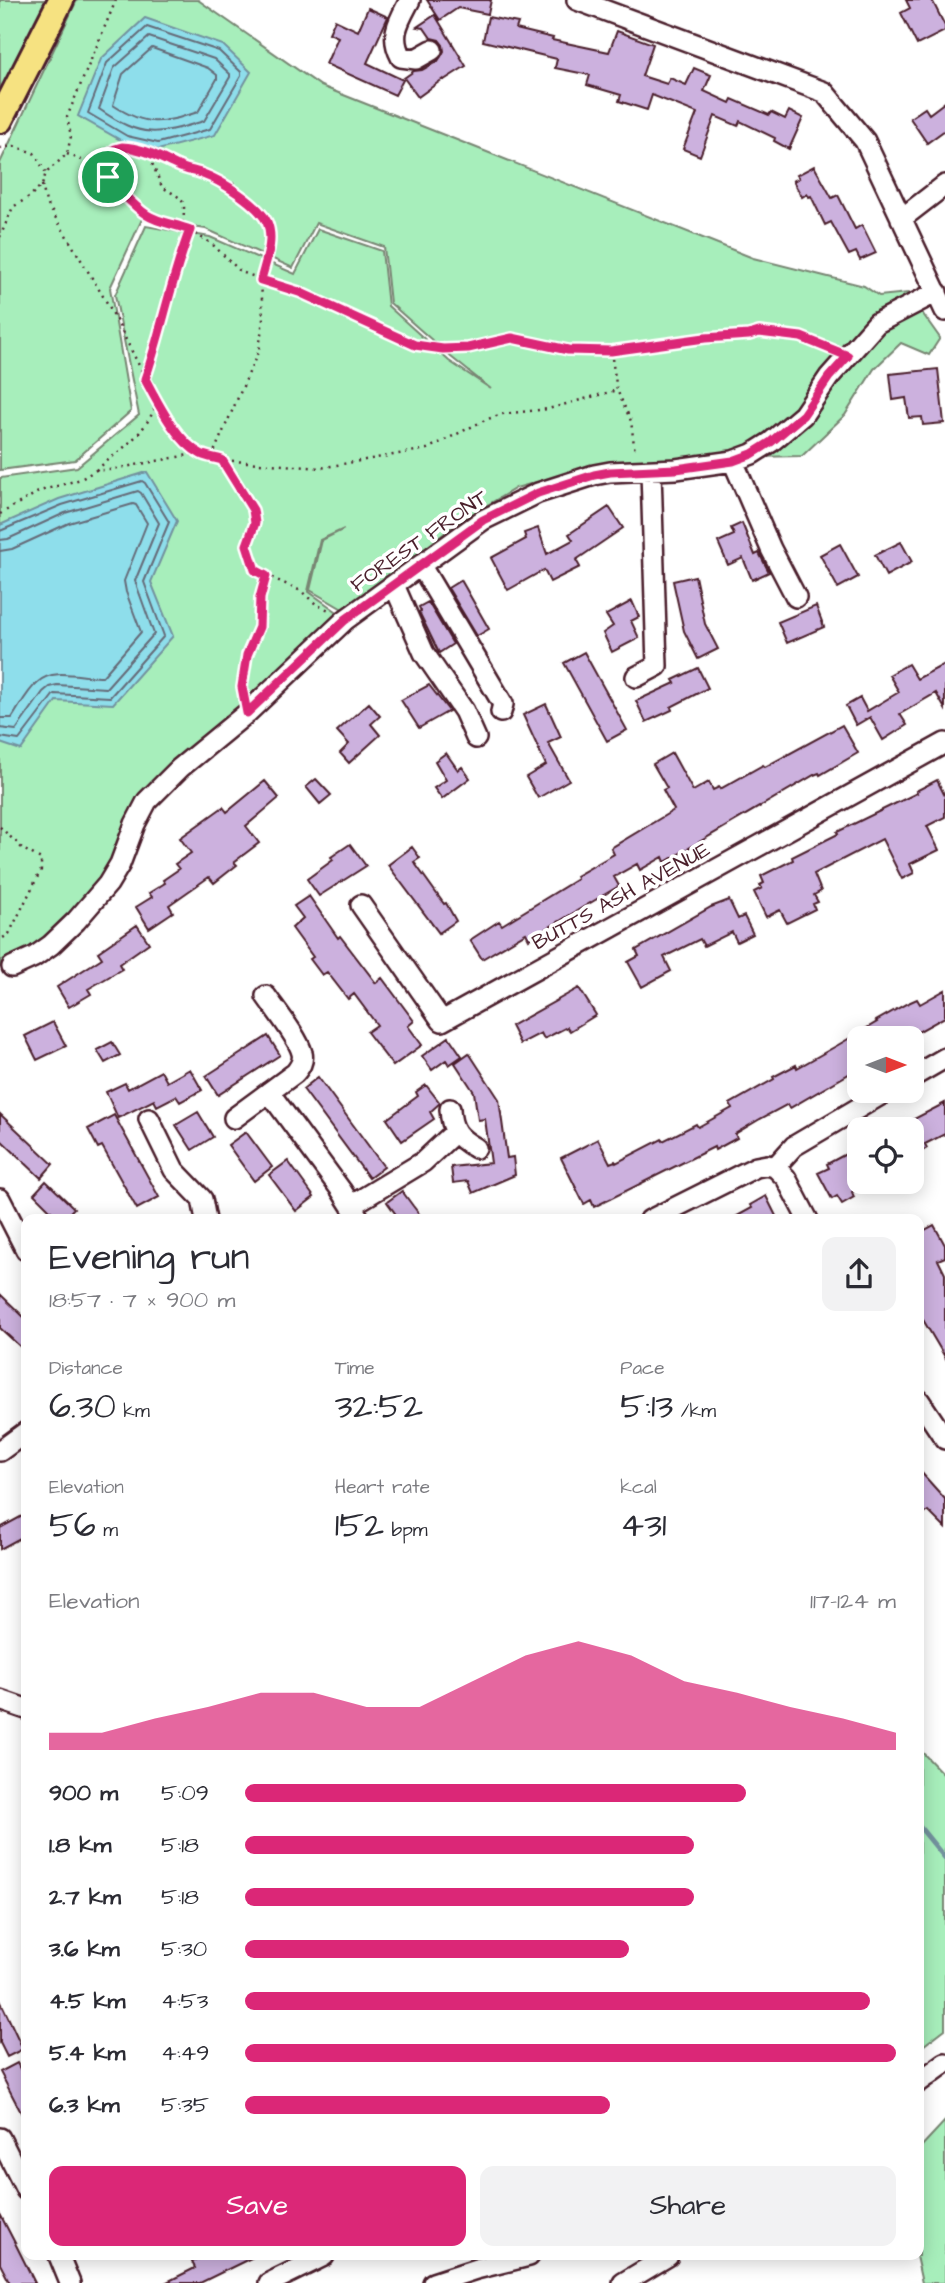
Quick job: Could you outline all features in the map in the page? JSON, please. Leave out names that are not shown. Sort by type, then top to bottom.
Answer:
[{"type":"main road","points":[[0,120],[61,0]]},
{"type":"street","points":[[410,0],[398,24],[394,44],[401,57],[416,59],[432,50]]},
{"type":"street","points":[[577,0],[824,92],[865,142],[945,311]]},
{"type":"street","points":[[901,219],[945,185]]},
{"type":"street","name":"FOREST FRONT","points":[[12,967],[51,945],[108,884],[120,864],[135,824],[147,802],[180,768],[247,713],[348,618],[483,520],[538,493],[594,475],[733,461],[752,454],[803,415],[829,377],[877,323],[937,292]]},
{"type":"street","points":[[733,461],[771,549],[796,597]]},
{"type":"street","points":[[636,677],[657,666],[644,471]]},
{"type":"street","points":[[421,566],[503,704],[501,712]]},
{"type":"street","points":[[394,585],[424,653],[464,711],[476,738]]},
{"type":"street","name":"BUTTS ASH AVENUE","points":[[361,905],[442,1021],[945,743]]},
{"type":"street","points":[[234,1118],[295,1073],[303,1060],[299,1046],[266,996]]},
{"type":"street","points":[[924,1070],[945,1058]]},
{"type":"street","points":[[270,1092],[356,1213],[423,1162],[455,1132]]},
{"type":"street","points":[[775,1167],[794,1146],[867,1103]]},
{"type":"street","points":[[450,1109],[455,1132],[476,1148]]},
{"type":"street","points":[[149,1119],[174,1170],[202,1199],[205,1214]]},
{"type":"street","points":[[662,1214],[756,1167],[767,1165],[775,1167],[786,1178],[805,1214]]},
{"type":"street","points":[[0,1199],[21,1240]]},
{"type":"street","points":[[924,1408],[945,1439]]},
{"type":"street","points":[[0,1451],[21,1436]]},
{"type":"street","points":[[0,1700],[21,1707]]},
{"type":"street","points":[[924,2078],[945,2063]]},
{"type":"street","points":[[0,2138],[21,2179]]},
{"type":"street","points":[[61,2260],[70,2283]]},
{"type":"street","points":[[269,2283],[316,2260]]},
{"type":"street","points":[[433,2283],[474,2262],[492,2260]]},
{"type":"street","points":[[622,2283],[661,2260]]},
{"type":"path","points":[[0,237],[13,207],[42,185],[46,173],[68,154],[71,136],[68,117],[116,0]]},
{"type":"path","points":[[0,148],[14,146],[34,153],[46,173]]},
{"type":"path","points":[[96,170],[115,149],[122,147],[147,150],[226,186],[250,202],[267,221],[270,243],[261,280],[263,319],[259,350],[214,452],[205,456]]},
{"type":"path","points":[[147,150],[162,187],[177,193],[181,198],[184,205],[182,227]]},
{"type":"path","points":[[68,154],[108,177],[135,206],[150,217],[190,230],[211,243],[241,272],[299,292],[415,345],[443,349],[468,348],[512,338],[568,350],[611,351],[759,332],[801,337],[848,356]]},
{"type":"path","points":[[226,186],[238,182]]},
{"type":"path","points":[[42,185],[46,202],[109,306],[157,401],[178,434],[189,446],[205,456],[222,460],[320,468],[427,449],[502,414],[548,409],[617,390]]},
{"type":"path","points":[[145,379],[180,255],[190,230]]},
{"type":"path","points":[[611,351],[617,390],[631,421],[644,471]]},
{"type":"path","points":[[0,514],[40,491],[81,479],[96,470],[137,437],[153,414],[157,401]]},
{"type":"path","points":[[96,470],[109,470],[199,453]]},
{"type":"path","points":[[222,460],[253,510],[255,523],[247,545],[255,570],[300,592],[317,605],[348,618]]},
{"type":"path","points":[[247,713],[242,687],[247,655],[259,627],[260,598],[266,576]]},
{"type":"path","points":[[0,827],[23,849],[41,859],[41,870],[9,934],[0,940]]},
{"type":"green space","points":[[0,0],[54,0],[0,109]]},
{"type":"green space","points":[[77,0],[198,0],[321,86],[753,258],[864,286],[879,296],[908,293],[940,338],[929,355],[901,343],[874,369],[845,415],[802,456],[704,458],[577,471],[516,488],[456,524],[346,611],[310,590],[322,540],[344,529],[320,540],[308,591],[343,616],[137,802],[114,865],[70,919],[32,952],[0,967],[0,478],[77,467],[139,415],[115,295],[146,226],[210,237],[295,274],[318,229],[382,251],[388,306],[449,361],[491,389],[390,303],[384,247],[316,223],[293,268],[206,229],[142,219],[110,288],[131,411],[75,460],[0,470],[0,163]]},
{"type":"green space","points":[[924,1754],[945,1776],[945,2029],[924,2045]]},
{"type":"green space","points":[[945,2121],[945,2283],[922,2283],[917,2260],[924,2260],[924,2144]]},
{"type":"water","points":[[145,18],[223,45],[251,72],[215,135],[158,150],[124,142],[78,116],[101,59]]},
{"type":"water","points":[[147,472],[177,521],[151,582],[173,636],[113,704],[56,701],[21,750],[0,743],[0,525],[59,499]]},
{"type":"building","points":[[427,0],[491,0],[488,14],[458,8],[440,20]]},
{"type":"building","points":[[906,0],[932,0],[945,31],[917,45],[901,13],[910,8]]},
{"type":"building","points":[[368,8],[388,17],[367,63],[403,80],[395,95],[326,64],[338,37],[329,33],[335,20],[358,31]]},
{"type":"building","points":[[435,15],[466,66],[418,97],[404,78],[438,61],[444,51],[439,40],[431,38],[424,28],[417,27]]},
{"type":"building","points":[[488,17],[518,23],[516,29],[553,38],[552,40],[609,52],[617,31],[653,44],[642,76],[667,84],[670,78],[686,85],[694,68],[711,75],[704,91],[730,103],[732,99],[785,119],[789,111],[803,118],[789,149],[774,141],[775,138],[740,121],[738,126],[715,116],[700,156],[683,149],[697,113],[652,95],[647,110],[619,101],[621,95],[587,85],[590,75],[555,68],[557,59],[483,41]]},
{"type":"building","points":[[945,102],[945,130],[927,143],[910,118],[925,108],[929,114]]},
{"type":"building","points":[[814,166],[832,198],[838,195],[855,229],[862,225],[876,253],[860,260],[856,252],[849,255],[831,222],[825,225],[811,196],[807,194],[802,197],[793,181],[799,178],[797,175]]},
{"type":"building","points":[[938,369],[944,423],[923,425],[922,417],[909,418],[906,398],[893,400],[890,374]]},
{"type":"building","points":[[609,507],[623,528],[576,560],[580,567],[550,582],[544,570],[508,590],[491,558],[526,539],[524,533],[538,528],[547,554],[573,540],[569,534]]},
{"type":"building","points":[[742,523],[755,555],[759,553],[769,572],[752,580],[743,558],[728,565],[718,542],[734,535],[731,528]]},
{"type":"building","points":[[901,542],[912,562],[886,576],[875,555]]},
{"type":"building","points":[[840,544],[858,577],[838,588],[820,555]]},
{"type":"building","points":[[695,576],[705,624],[718,649],[698,659],[684,631],[673,581]]},
{"type":"building","points":[[461,580],[489,629],[477,636],[448,588]]},
{"type":"building","points":[[632,601],[639,617],[631,621],[639,638],[612,652],[603,633],[613,626],[606,615]]},
{"type":"building","points":[[428,602],[453,644],[439,653],[419,612],[419,607]]},
{"type":"building","points":[[816,606],[824,627],[787,643],[778,622]]},
{"type":"building","points":[[584,652],[627,730],[607,741],[564,663]]},
{"type":"building","points":[[908,664],[917,679],[945,664],[945,709],[936,693],[900,714],[907,725],[883,740],[870,717],[856,725],[846,706],[860,698],[867,711],[899,692],[889,675]]},
{"type":"building","points":[[698,668],[708,688],[646,722],[636,701],[675,683],[673,680]]},
{"type":"building","points":[[429,685],[449,711],[419,728],[401,700]]},
{"type":"building","points":[[369,703],[380,716],[371,724],[380,735],[349,763],[340,753],[349,744],[337,731]]},
{"type":"building","points":[[546,704],[561,737],[548,743],[569,780],[538,798],[526,777],[546,765],[523,715]]},
{"type":"building","points":[[842,725],[858,753],[820,775],[814,775],[665,862],[663,857],[640,870],[637,864],[614,877],[619,886],[529,939],[526,933],[482,959],[470,940],[499,921],[502,925],[577,879],[576,876],[614,854],[611,848],[674,810],[663,790],[667,788],[653,764],[672,753],[693,791],[709,782],[713,790],[719,787],[720,789]]},
{"type":"building","points":[[446,753],[458,770],[462,767],[470,778],[442,799],[434,788],[446,780],[435,761]]},
{"type":"building","points":[[316,779],[331,795],[320,804],[306,787]]},
{"type":"building","points":[[937,780],[945,796],[945,817],[927,826],[939,850],[910,864],[914,873],[902,879],[882,839],[814,874],[821,891],[814,895],[818,902],[813,904],[815,909],[787,923],[780,910],[766,917],[754,892],[762,888],[760,885],[764,883],[761,876],[838,834],[837,832],[917,793],[916,791]]},
{"type":"building","points":[[265,781],[279,798],[246,826],[259,843],[234,862],[237,865],[214,883],[209,877],[169,905],[173,912],[149,928],[136,907],[152,897],[149,893],[165,883],[163,880],[179,869],[175,864],[191,853],[180,838],[223,807],[227,812]]},
{"type":"building","points":[[350,844],[366,866],[319,896],[307,879]]},
{"type":"building","points":[[412,847],[420,858],[414,862],[444,904],[446,903],[456,921],[439,933],[388,865]]},
{"type":"building","points":[[309,896],[338,938],[340,936],[376,983],[382,978],[414,1021],[408,1026],[422,1045],[393,1066],[367,1032],[377,1025],[354,994],[348,999],[327,972],[322,975],[292,928],[303,918],[294,906]]},
{"type":"building","points":[[729,900],[738,919],[744,916],[753,934],[737,942],[732,932],[704,946],[700,939],[664,957],[671,971],[642,987],[628,962],[639,956],[636,950],[711,907]]},
{"type":"building","points":[[137,925],[149,943],[119,964],[122,969],[88,989],[91,994],[69,1007],[57,987],[102,958],[98,952]]},
{"type":"building","points":[[579,988],[596,1015],[570,1031],[567,1027],[544,1039],[541,1033],[520,1044],[511,1026]]},
{"type":"building","points":[[945,990],[945,1017],[924,1029],[924,1026],[870,1026],[917,999],[920,1004]]},
{"type":"building","points":[[53,1022],[66,1046],[37,1060],[25,1036]]},
{"type":"building","points":[[268,1036],[280,1055],[218,1095],[206,1076]]},
{"type":"building","points":[[449,1037],[462,1056],[449,1065],[446,1060],[432,1070],[422,1056]]},
{"type":"building","points":[[847,1040],[847,1075],[790,1108],[788,1104],[760,1119],[735,1134],[737,1138],[715,1150],[714,1147],[594,1207],[591,1200],[584,1204],[561,1158],[598,1139],[610,1163],[616,1163],[696,1124],[698,1127],[732,1108],[730,1104],[774,1079],[773,1077],[796,1065],[797,1068]]},
{"type":"building","points":[[112,1042],[120,1055],[105,1063],[97,1050]]},
{"type":"building","points":[[469,1053],[499,1099],[507,1158],[513,1157],[515,1175],[473,1193],[468,1181],[453,1183],[451,1167],[491,1163],[485,1119],[478,1120],[474,1092],[455,1063]]},
{"type":"building","points":[[190,1069],[202,1090],[180,1102],[176,1096],[157,1106],[154,1100],[118,1118],[106,1092],[125,1083],[128,1089],[161,1071],[167,1082]]},
{"type":"building","points":[[318,1077],[384,1167],[369,1178],[303,1089]]},
{"type":"building","points":[[426,1085],[440,1103],[430,1112],[434,1119],[402,1141],[387,1119],[418,1096],[416,1092]]},
{"type":"building","points":[[945,1103],[945,1134],[925,1144],[927,1148],[924,1150],[924,1117],[918,1117]]},
{"type":"building","points":[[198,1112],[213,1137],[192,1150],[176,1125]]},
{"type":"building","points":[[0,1114],[53,1164],[41,1178],[0,1139]]},
{"type":"building","points":[[114,1115],[159,1197],[137,1209],[102,1146],[98,1148],[88,1129]]},
{"type":"building","points":[[246,1132],[272,1167],[254,1181],[228,1145]]},
{"type":"building","points":[[847,1153],[847,1194],[853,1194],[854,1197],[842,1204],[837,1196],[832,1199],[818,1173],[829,1168],[827,1164]]},
{"type":"building","points":[[288,1161],[314,1197],[296,1211],[269,1175]]},
{"type":"building","points":[[46,1181],[74,1208],[68,1214],[54,1214],[34,1194]]},
{"type":"building","points":[[402,1191],[419,1214],[396,1214],[387,1202]]},
{"type":"building","points":[[766,1196],[775,1214],[741,1214],[752,1208],[750,1205]]},
{"type":"building","points":[[934,1225],[945,1245],[945,1257],[938,1260],[945,1274],[945,1357],[924,1321],[924,1230]]},
{"type":"building","points":[[0,1294],[21,1314],[21,1347],[0,1328]]},
{"type":"building","points":[[924,1476],[945,1499],[945,1528],[928,1511],[924,1515]]},
{"type":"building","points":[[21,1517],[21,1538],[0,1549],[0,1528]]},
{"type":"building","points":[[0,2000],[21,2050],[7,2057],[0,2043]]},
{"type":"building","points":[[17,2063],[21,2071],[21,2112],[0,2072]]},
{"type":"building","points":[[0,2214],[35,2283],[10,2283],[0,2264]]},
{"type":"building","points":[[247,2260],[200,2283],[165,2283],[195,2268],[192,2262]]},
{"type":"waterway","points":[[924,1832],[945,1858]]},
{"type":"route","points":[[122,147],[147,150],[180,167],[220,182],[250,202],[267,221],[270,243],[261,280],[299,292],[415,345],[443,349],[468,348],[512,338],[568,350],[611,351],[759,332],[801,337],[848,356],[829,377],[803,415],[752,454],[733,461],[676,469],[594,475],[538,493],[483,520],[345,620],[247,713],[242,687],[247,655],[259,627],[260,598],[266,576],[255,570],[247,545],[255,523],[253,510],[222,460],[199,453],[178,434],[145,379],[180,255],[190,230],[150,217],[135,206],[108,177],[96,170],[115,149],[122,147]]}]
